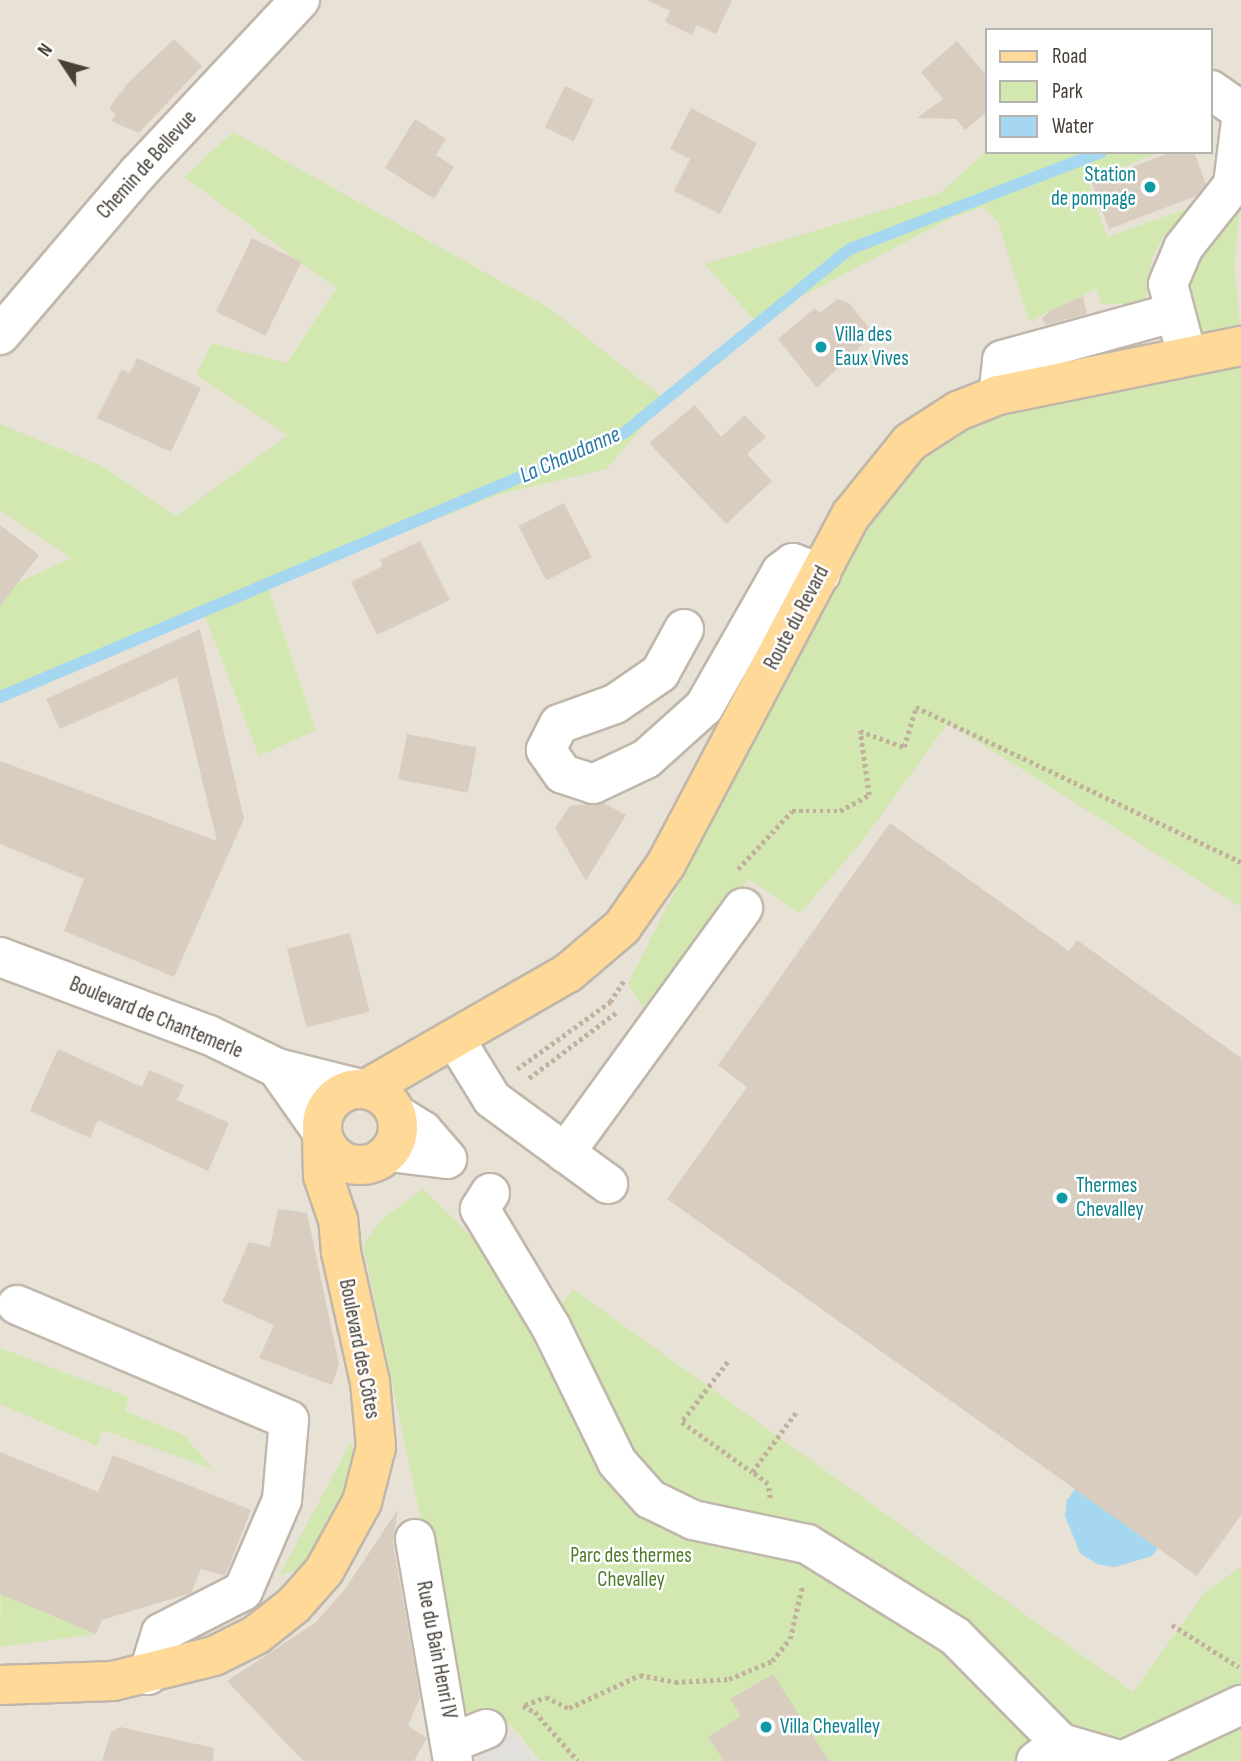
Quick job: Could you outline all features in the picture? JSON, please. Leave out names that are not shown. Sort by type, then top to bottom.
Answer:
[{"type":"main road","name":"Route du Revard","points":[[361,1088],[455,1039],[568,973],[622,927],[666,864],[851,515],[910,442],[958,411],[998,395],[1241,346]]},
{"type":"main road","name":"Route du Revard","points":[[396,1114],[455,1039]]},
{"type":"main road","points":[[338,1220],[398,1128],[396,1114],[384,1097],[361,1088],[334,1098],[322,1120],[322,1134],[337,1158],[376,1158]]},
{"type":"main road","name":"Boulevard des Côtes","points":[[0,1685],[75,1685],[148,1675],[214,1656],[256,1635],[284,1612],[324,1571],[362,1502],[375,1434],[370,1382],[341,1252],[338,1220],[323,1176],[322,1134]]},
{"type":"street","name":"Chemin de Bellevue","points":[[0,335],[138,173],[300,0]]},
{"type":"street","points":[[1187,356],[1173,313],[1168,284],[1183,248],[1233,185],[1228,104]]},
{"type":"street","points":[[998,395],[1002,360],[1173,313]]},
{"type":"street","points":[[684,629],[660,673],[615,704],[559,724],[546,750],[563,774],[593,784],[646,759],[704,707],[781,572],[793,563],[821,574]]},
{"type":"street","points":[[565,1153],[736,893]]},
{"type":"street","name":"Boulevard de Chantemerle","points":[[0,957],[209,1035],[277,1069],[322,1134]]},
{"type":"street","points":[[455,1039],[492,1099],[608,1184]]},
{"type":"street","points":[[277,1069],[361,1088]]},
{"type":"street","points":[[376,1158],[447,1159],[422,1131],[396,1114]]},
{"type":"street","points":[[490,1193],[480,1209],[551,1327],[617,1462],[650,1499],[692,1520],[790,1540],[955,1636],[1049,1752],[1122,1761],[1241,1705]]},
{"type":"street","points":[[17,1305],[289,1420],[282,1500],[243,1591],[161,1633],[148,1675]]},
{"type":"street","name":"Rue du Bain Henri IV","points":[[415,1539],[464,1744]]},
{"type":"path","points":[[736,893],[792,811],[840,811],[869,795],[860,731],[904,747],[916,707],[1241,862]]},
{"type":"path","points":[[508,1075],[527,1080],[619,1010]]},
{"type":"path","points":[[464,1744],[508,1710],[546,1697],[569,1708],[640,1675],[675,1682],[729,1679],[772,1661],[790,1639],[802,1595],[790,1540],[768,1484],[682,1422],[728,1362]]},
{"type":"path","points":[[752,1472],[797,1411]]},
{"type":"path","points":[[1172,1625],[1241,1669]]},
{"type":"path","points":[[525,1705],[578,1761]]},
{"type":"shaded area","points":[[0,0],[1241,0],[1241,1761],[0,1761]]},
{"type":"shaded area","points":[[513,1734],[534,1761],[476,1761],[482,1747]]},
{"type":"green space","points":[[233,132],[549,308],[666,400],[606,469],[497,495],[268,586],[316,730],[259,756],[201,606],[0,699],[0,591],[71,558],[0,510],[0,424],[102,466],[176,516],[288,435],[196,375],[212,343],[287,363],[336,288],[184,177]]},
{"type":"green space","points":[[986,152],[986,154],[1156,154],[1088,181],[1107,237],[1194,206],[1165,234],[1152,257],[1145,304],[1101,304],[1096,289],[1029,321],[998,222],[983,207],[953,217],[755,321],[705,264],[940,193]]},
{"type":"green space","points":[[1241,196],[1234,267],[1241,331],[1195,338],[1184,269]]},
{"type":"green space","points":[[1241,357],[1241,907],[948,723],[863,840],[800,914],[749,879],[644,1010],[628,984],[875,497],[940,428]]},
{"type":"green space","name":"Parc des thermes Chevalley","points":[[423,1189],[498,1263],[558,1310],[573,1289],[1133,1692],[1206,1591],[1241,1567],[1241,1761],[540,1761],[513,1727],[461,1710],[363,1245],[382,1219]]},
{"type":"green space","points":[[0,1348],[129,1397],[125,1411],[184,1435],[213,1469],[103,1430],[97,1446],[0,1404]]},
{"type":"green space","points":[[351,1442],[358,1465],[341,1509],[303,1567],[279,1576]]},
{"type":"green space","points":[[1,1594],[96,1634],[0,1647]]},
{"type":"water","points":[[1112,1441],[1175,1524],[1152,1556],[1115,1567],[1097,1564],[1080,1553],[1065,1516],[1067,1500]]},
{"type":"building","points":[[647,0],[732,0],[716,34],[697,25],[692,35],[665,22],[670,11]]},
{"type":"building","points":[[174,39],[202,66],[139,133],[111,121],[116,114],[109,108],[128,83]]},
{"type":"building","points":[[957,41],[986,75],[986,113],[965,130],[956,119],[917,118],[943,99],[921,72]]},
{"type":"building","points":[[565,86],[594,100],[574,141],[545,127]]},
{"type":"building","points":[[691,108],[757,143],[720,214],[674,191],[690,159],[670,149]]},
{"type":"building","points":[[415,119],[446,139],[436,155],[454,167],[434,199],[385,168]]},
{"type":"building","name":"Station de pompage","points":[[1166,154],[1195,154],[1206,184],[1196,196],[1109,229],[1092,183]]},
{"type":"building","points":[[252,238],[301,262],[265,336],[216,312]]},
{"type":"building","points":[[1083,296],[1087,314],[1046,325],[1042,318],[1051,310]]},
{"type":"building","name":"Villa des Eaux Vives","points":[[838,299],[849,303],[869,328],[867,340],[817,388],[778,339],[815,308],[819,313]]},
{"type":"building","points":[[137,358],[201,388],[171,452],[97,418],[122,369],[130,373]]},
{"type":"building","points":[[695,405],[721,437],[745,415],[766,437],[747,454],[772,481],[726,524],[649,443]]},
{"type":"building","points":[[564,503],[592,557],[546,581],[519,526]]},
{"type":"building","points":[[0,525],[39,555],[0,606]]},
{"type":"building","points":[[420,541],[450,600],[377,635],[351,582],[383,566],[380,560]]},
{"type":"building","points":[[200,629],[244,819],[174,977],[64,931],[84,879],[0,844],[0,761],[217,841],[177,677],[60,729],[46,699]]},
{"type":"building","points":[[407,734],[477,748],[468,793],[398,779]]},
{"type":"building","points":[[604,803],[626,815],[586,881],[555,828],[570,806]]},
{"type":"building","name":"Thermes Chevalley","points":[[890,823],[1069,951],[1077,940],[1241,1058],[1241,1515],[1197,1576],[667,1199],[747,1087],[718,1065]]},
{"type":"building","points":[[350,933],[370,1012],[307,1027],[287,949]]},
{"type":"building","points":[[58,1049],[142,1087],[149,1070],[184,1085],[177,1100],[229,1123],[208,1171],[98,1120],[90,1138],[30,1111]]},
{"type":"building","points":[[278,1209],[307,1213],[339,1364],[332,1385],[259,1358],[274,1325],[222,1302],[249,1242],[270,1247]]},
{"type":"building","points":[[0,1452],[98,1492],[113,1455],[251,1510],[225,1576],[201,1569],[191,1593],[102,1620],[96,1634],[0,1594]]},
{"type":"building","points":[[398,1509],[393,1543],[420,1697],[408,1726],[427,1738],[414,1761],[303,1761],[227,1681],[315,1623],[345,1589]]},
{"type":"building","name":"Villa Chevalley","points":[[773,1674],[829,1761],[724,1761],[708,1737],[741,1716],[730,1699]]},
{"type":"building","points":[[120,1727],[214,1748],[213,1761],[102,1761],[111,1732]]},
{"type":"waterway","name":"La Chaudanne","points":[[0,697],[624,433],[850,249],[1097,154]]},
{"type":"place","name":"Station de pompage","points":[[1150,187]]},
{"type":"place","name":"Villa des Eaux Vives","points":[[821,347]]},
{"type":"place","name":"Thermes Chevalley","points":[[1062,1198]]},
{"type":"place","name":"Villa Chevalley","points":[[766,1727]]}]
